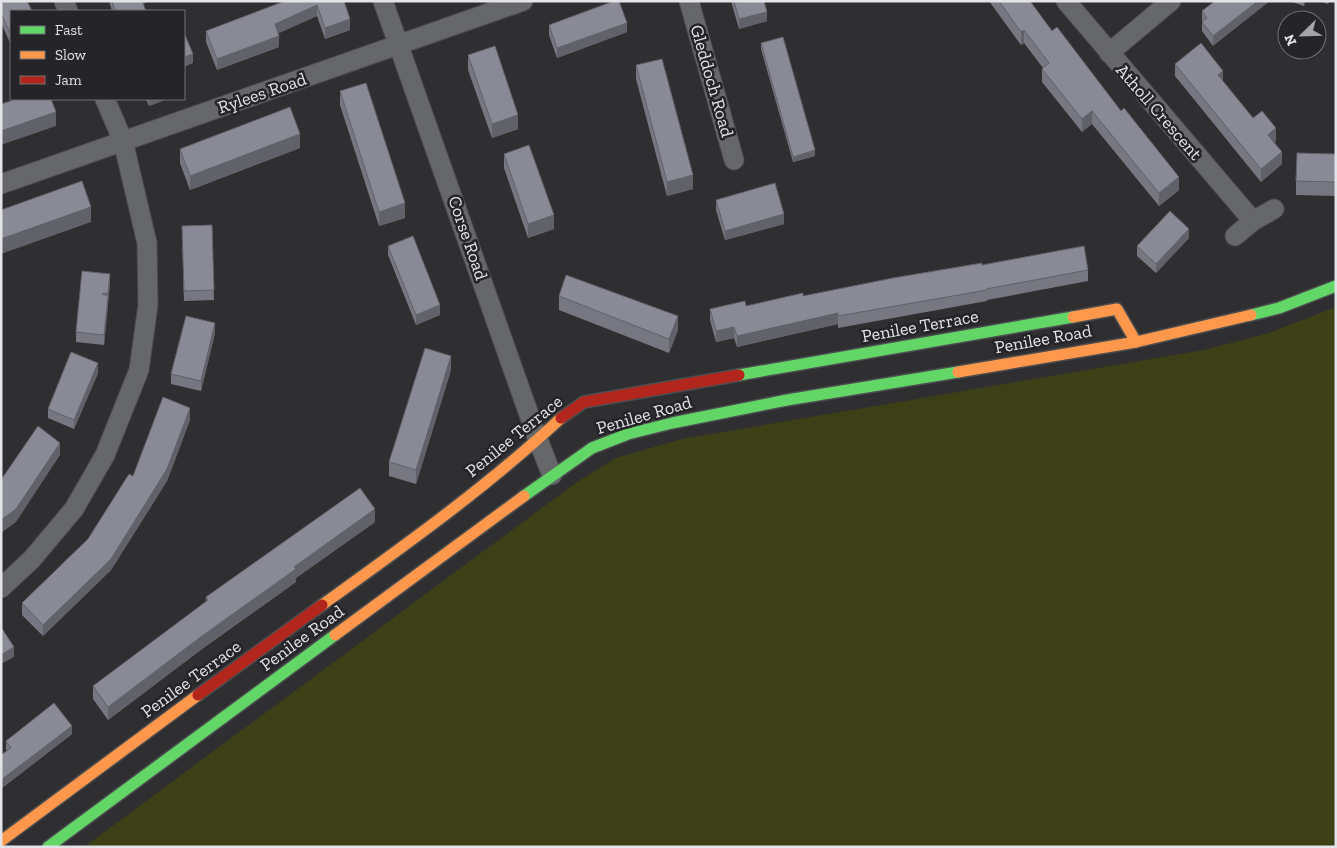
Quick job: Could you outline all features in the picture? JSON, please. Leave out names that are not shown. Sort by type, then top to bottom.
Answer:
[{"type":"street","name":"Corse Road","points":[[383,1],[552,475]]},
{"type":"street","name":"Rylees Road","points":[[1,184],[400,46],[524,1]]},
{"type":"street","name":"Gleddoch Road","points":[[689,1],[734,160]]},
{"type":"street","name":"Atholl Crescent","points":[[1066,1],[1253,222]]},
{"type":"street","points":[[1109,53],[1171,1]]},
{"type":"street","points":[[1,588],[32,559],[74,509],[105,455],[139,370],[148,305],[147,243],[123,141],[105,100]]},
{"type":"street","points":[[1235,236],[1274,209]]},
{"type":"street","name":"Penilee Road","points":[[48,847],[552,475],[592,448],[628,434],[672,423],[788,400],[1136,342],[1279,308],[1336,286]]},
{"type":"street","name":"Penilee Terrace","points":[[1,841],[106,762],[423,532],[538,440],[568,412],[584,402],[1117,309],[1136,342]]},
{"type":"green space","points":[[1336,307],[1336,847],[84,847],[577,482],[616,458],[682,439],[1204,350],[1269,333]]},
{"type":"building","points":[[1,1],[27,1],[32,10],[10,10],[10,33],[1,13]]},
{"type":"building","points":[[112,1],[142,1],[146,10],[115,10]]},
{"type":"building","points":[[285,1],[344,1],[350,19],[325,28],[317,5],[275,24],[279,36],[217,59],[206,31]]},
{"type":"building","points":[[614,1],[619,1],[627,23],[557,48],[549,25]]},
{"type":"building","points":[[734,1],[764,1],[767,12],[739,19]]},
{"type":"building","points":[[999,1],[1030,1],[1052,31],[1057,27],[1121,111],[1124,108],[1179,177],[1159,193],[1092,111],[1082,119],[1042,69],[1049,63],[1024,30],[1021,32]]},
{"type":"building","points":[[1215,1],[1258,1],[1213,36],[1202,22],[1207,18],[1202,11]]},
{"type":"building","points":[[185,35],[193,54],[185,57]]},
{"type":"building","points":[[783,37],[815,150],[793,157],[761,43]]},
{"type":"building","points":[[1201,43],[1223,71],[1218,75],[1253,118],[1262,111],[1276,128],[1268,135],[1282,152],[1261,169],[1175,64]]},
{"type":"building","points":[[495,46],[518,115],[492,124],[468,55]]},
{"type":"building","points":[[662,59],[693,175],[667,182],[636,65]]},
{"type":"building","points":[[366,83],[405,203],[379,212],[340,91]]},
{"type":"building","points":[[14,100],[51,100],[56,112],[1,131],[1,104]]},
{"type":"building","points":[[290,107],[300,134],[190,176],[180,149]]},
{"type":"building","points":[[529,145],[554,215],[528,224],[504,154]]},
{"type":"building","points":[[1297,153],[1336,154],[1336,182],[1296,181]]},
{"type":"building","points":[[82,181],[91,207],[1,239],[1,210]]},
{"type":"building","points":[[775,183],[784,214],[725,231],[716,200]]},
{"type":"building","points":[[1170,211],[1189,229],[1156,264],[1137,246]]},
{"type":"building","points":[[212,225],[214,290],[184,291],[182,226]]},
{"type":"building","points":[[413,236],[440,305],[416,315],[388,246]]},
{"type":"building","points":[[1084,246],[1088,270],[838,316],[838,313],[737,336],[734,327],[716,331],[710,309],[745,301],[746,306],[803,293],[803,296],[893,278],[982,263],[982,265]]},
{"type":"building","points":[[82,271],[110,274],[108,293],[102,294],[108,296],[104,335],[76,332]]},
{"type":"building","points":[[566,275],[678,316],[669,339],[559,296]]},
{"type":"building","points":[[186,316],[215,323],[201,381],[171,374]]},
{"type":"building","points":[[425,348],[451,356],[416,470],[389,462]]},
{"type":"building","points":[[71,352],[98,363],[74,420],[48,409]]},
{"type":"building","points":[[163,397],[190,408],[167,469],[111,559],[43,625],[22,603],[88,539],[129,474],[133,476]]},
{"type":"building","points":[[38,426],[60,443],[16,509],[1,520],[1,480]]},
{"type":"building","points":[[360,488],[375,509],[294,567],[296,569],[202,636],[108,707],[93,686],[208,600],[206,597]]},
{"type":"building","points":[[1,627],[14,647],[1,655]]},
{"type":"building","points":[[54,703],[72,726],[1,780],[1,755],[11,748],[6,741]]},
{"type":"traffic: fast","points":[[1251,315],[1279,308],[1336,286]]},
{"type":"traffic: fast","points":[[739,375],[1073,317]]},
{"type":"traffic: fast","points":[[524,496],[592,448],[628,434],[672,423],[787,400],[958,372]]},
{"type":"traffic: fast","points":[[48,847],[335,635]]},
{"type":"traffic: slow","points":[[1073,317],[1117,309],[1136,342]]},
{"type":"traffic: slow","points":[[958,372],[1136,342],[1251,315]]},
{"type":"traffic: slow","points":[[322,605],[474,492],[561,418]]},
{"type":"traffic: slow","points":[[335,635],[524,496]]},
{"type":"traffic: slow","points":[[1,841],[198,695]]},
{"type":"traffic: jam","points":[[561,418],[584,402],[739,375]]},
{"type":"traffic: jam","points":[[198,695],[322,605]]}]
